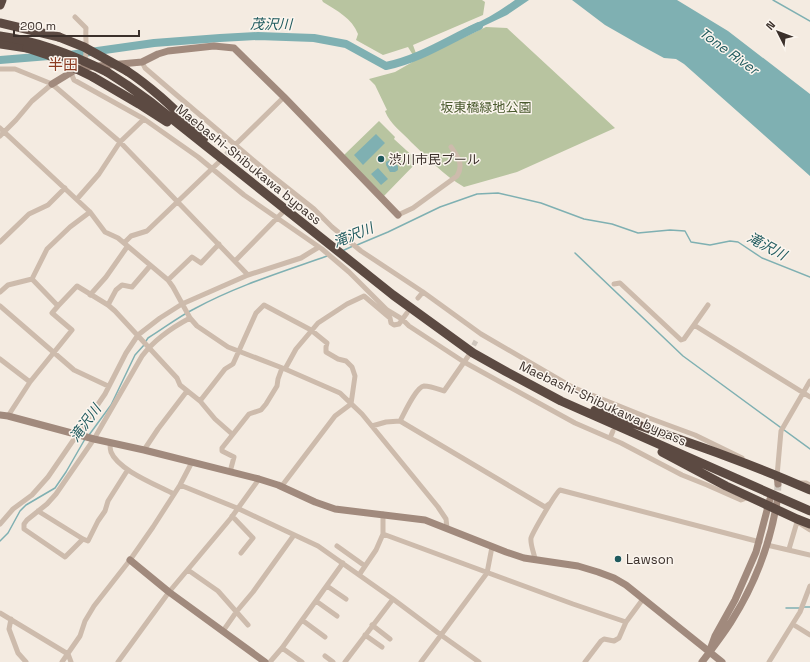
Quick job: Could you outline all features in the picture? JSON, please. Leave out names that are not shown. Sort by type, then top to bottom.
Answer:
[{"type":"highway","points":[[0,5],[2,0]]},
{"type":"highway","points":[[0,23],[59,37],[84,47],[127,70],[166,101],[235,169]]},
{"type":"highway","name":"Maebashi-Shibukawa bypass","points":[[0,36],[42,44],[84,60],[107,72],[140,94],[235,169],[323,247],[345,257],[393,295],[473,353],[571,406],[810,511]]},
{"type":"highway","points":[[0,44],[27,48],[48,55],[93,77],[140,104],[194,142],[208,148]]},
{"type":"highway","points":[[538,388],[749,465],[777,480],[794,483],[810,490]]},
{"type":"highway","points":[[571,406],[584,415],[635,438],[750,497],[772,504],[797,521],[810,524]]},
{"type":"street","points":[[75,17],[86,28],[86,58],[84,63],[73,65],[71,68],[71,73],[74,80],[144,119],[198,157],[244,195],[277,219],[323,247],[387,310],[409,326],[464,362],[575,423],[742,500],[750,497]]},
{"type":"street","points":[[0,136],[2,130],[16,120],[32,101],[52,84],[75,70],[88,67],[142,62],[168,51],[202,47],[234,48],[284,97],[398,215],[413,208],[457,176],[460,172],[460,161],[451,147]]},
{"type":"street","points":[[142,62],[157,78],[314,209],[347,240],[481,334],[572,387],[695,434],[742,458],[749,465]]},
{"type":"street","points":[[0,69],[15,69],[52,84],[120,142],[248,275]]},
{"type":"street","points":[[230,150],[284,97]]},
{"type":"street","points":[[77,199],[99,174],[120,142],[144,119]]},
{"type":"street","points":[[2,130],[77,199],[90,212],[105,232],[118,238],[168,280],[189,317],[198,326],[228,347],[340,393],[362,414],[438,506],[446,519],[447,528]]},
{"type":"street","points":[[90,295],[106,277],[131,236],[147,231],[218,162]]},
{"type":"street","points":[[0,242],[29,214],[48,205],[65,188]]},
{"type":"street","points":[[294,202],[299,197]]},
{"type":"street","points":[[0,292],[8,285],[32,279],[47,249],[70,227],[90,212]]},
{"type":"street","points":[[235,261],[282,213]]},
{"type":"street","points":[[168,280],[192,257],[201,263],[219,244]]},
{"type":"street","points":[[0,524],[13,509],[32,495],[43,484],[105,394],[108,386],[138,335],[160,318],[248,275],[301,258],[323,247]]},
{"type":"street","points":[[108,305],[116,290],[122,285],[132,287],[150,266]]},
{"type":"street","points":[[32,279],[58,306]]},
{"type":"street","points":[[614,284],[620,284],[681,340],[684,339],[708,305]]},
{"type":"street","points":[[8,416],[30,382],[72,330],[52,313],[77,286],[108,305],[178,378],[180,385],[200,401],[215,419],[232,434]]},
{"type":"street","points":[[418,298],[423,292]]},
{"type":"street","points":[[230,472],[234,457],[222,451],[222,448],[250,414],[261,410],[266,404],[277,386],[278,379],[283,369],[296,349],[318,323],[347,304],[364,296],[390,318],[393,324],[397,325],[407,313]]},
{"type":"street","points":[[200,401],[225,369],[233,364],[256,313],[264,305],[311,330],[327,343],[326,352],[338,359],[346,361],[352,367],[355,376],[351,404],[334,416],[281,486]]},
{"type":"street","points":[[0,306],[74,370],[108,386]]},
{"type":"street","points":[[83,539],[65,557],[24,528],[24,524],[26,520],[56,494],[116,404],[147,347],[163,334],[189,317]]},
{"type":"street","points":[[694,325],[810,397]]},
{"type":"street","points":[[478,339],[481,334]]},
{"type":"street","points":[[400,421],[411,400],[420,388],[424,386],[444,391],[468,355]]},
{"type":"street","points":[[0,359],[30,382]]},
{"type":"street","points":[[777,480],[781,431],[802,392],[810,381]]},
{"type":"street","points":[[144,450],[187,391]]},
{"type":"street","points":[[621,414],[624,408]]},
{"type":"street","points":[[0,415],[260,479],[281,486],[335,509],[425,520],[524,558],[578,566],[598,572],[614,578],[626,585],[722,662]]},
{"type":"street","points":[[372,426],[386,422],[400,421],[545,507],[549,503]]},
{"type":"street","points":[[610,438],[613,431]]},
{"type":"street","points":[[110,443],[111,452],[114,457],[128,471],[174,494]]},
{"type":"street","points":[[62,662],[80,636],[85,621],[94,606],[130,560],[180,485],[192,462]]},
{"type":"street","points":[[38,511],[88,541],[105,511],[108,501],[128,471]]},
{"type":"street","points":[[118,662],[169,592],[232,516],[260,479]]},
{"type":"street","points":[[794,483],[806,483],[810,485]]},
{"type":"street","points":[[180,485],[237,508],[318,546],[394,599],[440,635],[479,662]]},
{"type":"street","points":[[535,560],[531,538],[549,503],[557,491],[560,490],[810,555]]},
{"type":"street","points":[[702,662],[719,640],[742,604],[754,578],[772,504]]},
{"type":"street","points":[[359,575],[376,550],[384,534],[382,514]]},
{"type":"street","points":[[232,516],[253,538],[241,553]]},
{"type":"street","points":[[789,549],[797,521],[810,530]]},
{"type":"street","points":[[384,534],[487,573],[626,622]]},
{"type":"street","points":[[223,631],[294,535]]},
{"type":"street","points":[[337,546],[365,566]]},
{"type":"street","points":[[421,662],[487,573],[492,547]]},
{"type":"street","points":[[130,560],[169,592],[265,662]]},
{"type":"street","points":[[270,662],[282,648],[343,563]]},
{"type":"street","points":[[188,570],[218,591],[248,625]]},
{"type":"street","points":[[326,586],[346,599]]},
{"type":"street","points":[[769,662],[794,625],[804,604],[810,586]]},
{"type":"street","points":[[345,662],[372,625],[394,599]]},
{"type":"street","points":[[585,662],[601,641],[604,639],[614,640],[619,638],[626,622],[643,599]]},
{"type":"street","points":[[316,601],[337,616]]},
{"type":"street","points":[[0,613],[68,654],[71,662]]},
{"type":"street","points":[[11,619],[9,629],[18,652],[26,662]]},
{"type":"street","points":[[302,620],[325,637]]},
{"type":"street","points":[[372,625],[390,639]]},
{"type":"street","points":[[794,625],[810,635]]},
{"type":"street","points":[[365,635],[382,647]]},
{"type":"street","points":[[282,648],[302,662]]},
{"type":"street","points":[[325,656],[333,662]]},
{"type":"green space","name":"坂東橋緑地公園","points":[[322,0],[482,0],[485,2],[483,15],[413,45],[418,59],[486,27],[507,28],[615,128],[517,172],[464,187],[436,166],[393,124],[387,116],[385,111],[387,110],[375,85],[369,79],[395,72],[416,60],[408,47],[383,55],[356,40],[358,34],[348,19]]},
{"type":"green space","name":"渋川市民プール","points":[[379,121],[395,137],[394,139],[418,161],[383,197],[344,155]]},
{"type":"water","points":[[515,0],[529,0],[507,15],[471,32],[468,27],[492,15]]},
{"type":"water","name":"Tone River","points":[[572,0],[677,0],[728,31],[810,94],[810,176],[684,64],[676,59],[664,58],[605,25]]},
{"type":"water","points":[[376,134],[385,143],[363,165],[354,155]]},
{"type":"water","points":[[390,160],[398,166],[398,170],[395,172],[390,172],[386,165],[386,162]]},
{"type":"water","points":[[378,168],[388,179],[381,185],[371,174]]},
{"type":"waterway","points":[[773,0],[810,21]]},
{"type":"waterway","name":"茂沢川","points":[[69,55],[154,43],[258,36],[314,38],[346,44],[386,66],[411,59],[479,26]]},
{"type":"waterway","name":"茂沢川","points":[[0,60],[49,56]]},
{"type":"waterway","name":"滝沢川","points":[[357,245],[440,207],[477,194],[498,193],[541,203],[584,219],[612,224],[638,233],[670,230],[685,231],[691,242],[710,245],[730,241],[738,242],[762,258],[810,277]]},
{"type":"waterway","name":"滝沢川","points":[[342,251],[353,246]]},
{"type":"waterway","points":[[575,253],[683,356],[810,449]]},
{"type":"waterway","name":"滝沢川","points":[[146,341],[148,338],[182,316],[226,293],[327,256]]},
{"type":"waterway","name":"滝沢川","points":[[89,435],[111,405],[135,355],[144,345]]},
{"type":"waterway","name":"滝沢川","points":[[0,541],[8,533],[20,511],[26,505],[55,488],[85,439]]},
{"type":"waterway","points":[[804,607],[810,607]]},
{"type":"waterway","points":[[786,608],[800,608]]},
{"type":"tunnel","points":[[221,160],[230,150]]},
{"type":"tunnel","points":[[285,211],[295,201]]},
{"type":"tunnel","points":[[470,352],[477,339]]},
{"type":"tunnel","points":[[777,501],[778,484]]},
{"type":"place","name":"渋川市民プール","points":[[381,159]]},
{"type":"place","name":"Lawson","points":[[618,559]]},
{"type":"district","name":"半田","points":[[63,65]]}]
